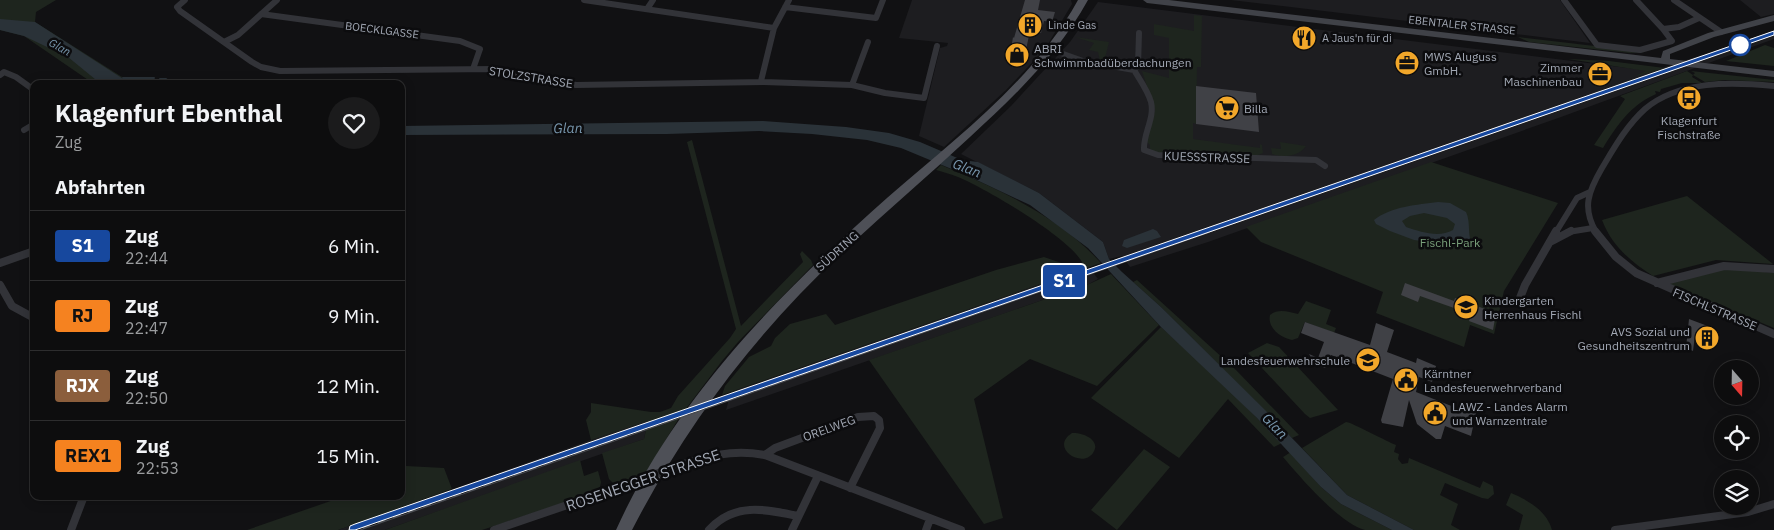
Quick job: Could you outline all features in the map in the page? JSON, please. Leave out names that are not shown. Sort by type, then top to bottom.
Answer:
[{"type":"main road","name":"SÜDRING","points":[[624,530],[647,484],[680,430],[739,351],[820,265],[953,147],[1013,90],[1052,50],[1070,25],[1083,0]]},
{"type":"main road","name":"EBENTALER STRASSE","points":[[1147,0],[1774,74]]},
{"type":"main road","points":[[1665,61],[1664,56],[1667,51],[1721,32],[1774,18]]},
{"type":"street","name":"STOLZSTRASSE","points":[[185,0],[178,5],[180,11],[252,62],[280,71],[503,70],[542,80],[576,85],[761,82],[852,85],[885,93],[924,98],[937,46]]},
{"type":"street","points":[[224,42],[238,35],[276,0]]},
{"type":"street","points":[[584,0],[774,28]]},
{"type":"street","points":[[647,9],[653,0]]},
{"type":"street","points":[[761,82],[774,28],[789,0]]},
{"type":"street","points":[[785,7],[876,18],[883,0]]},
{"type":"street","points":[[1564,0],[1597,45],[1644,50],[1672,41],[1636,0]]},
{"type":"street","points":[[1674,0],[1721,32]]},
{"type":"street","name":"BOECKLGASSE","points":[[261,14],[460,41],[480,49],[473,69]]},
{"type":"street","points":[[1663,29],[1679,27],[1699,18]]},
{"type":"street","points":[[1052,50],[1083,61],[1134,70],[1138,66],[1139,32]]},
{"type":"street","points":[[852,85],[868,42]]},
{"type":"street","name":"KUESSSTRASSE","points":[[1134,70],[1152,102],[1152,109],[1143,141],[1144,150],[1158,155],[1316,160],[1325,166]]},
{"type":"street","points":[[0,75],[4,72],[16,77],[30,87]]},
{"type":"street","name":"FISCHLSTRASSE","points":[[1774,86],[1734,84],[1701,86],[1678,92],[1652,104],[1642,111],[1626,130],[1590,192],[1587,208],[1593,228],[1622,264],[1657,283],[1774,334]]},
{"type":"street","points":[[24,130],[30,126]]},
{"type":"street","points":[[1520,298],[1524,285],[1577,198],[1590,192]]},
{"type":"street","points":[[1550,242],[1571,231],[1593,228]]},
{"type":"street","points":[[0,262],[30,252]]},
{"type":"street","name":"FISCHLSTRASSE","points":[[1657,283],[1724,266],[1774,269]]},
{"type":"street","points":[[0,286],[10,306],[30,316]]},
{"type":"street","name":"ORELWEG","points":[[766,455],[775,448],[858,417],[874,416],[878,420],[880,428],[850,488]]},
{"type":"street","name":"ROSENEGGER STRASSE","points":[[494,530],[675,467],[724,452],[743,451],[766,455],[960,530]]},
{"type":"street","points":[[792,530],[818,476]]},
{"type":"street","points":[[71,530],[82,500]]},
{"type":"street","points":[[1615,530],[1748,512],[1774,504]]},
{"type":"street","points":[[709,530],[720,518],[747,510],[764,510],[798,516]]},
{"type":"street","points":[[926,530],[930,519]]},
{"type":"shaded area","points":[[912,0],[1071,0],[1072,4],[1045,49],[1006,90],[944,147],[919,136],[940,48],[947,46],[948,43],[899,38]]},
{"type":"shaded area","points":[[1231,0],[1560,0],[1590,43],[1265,4]]},
{"type":"shaded area","points":[[1740,0],[1774,0],[1774,14],[1761,17]]},
{"type":"shaded area","points":[[1098,2],[1652,71],[1774,32],[1774,39],[1561,117],[1208,242],[1130,267],[1122,256],[1109,259],[1103,242],[1039,193],[961,154],[1011,106],[1070,42]]},
{"type":"shaded area","points":[[1089,267],[1098,279],[1089,284],[726,410],[731,392]]},
{"type":"shaded area","points":[[648,421],[644,439],[385,530],[338,530]]},
{"type":"green space","points":[[0,0],[56,0],[36,12],[35,22],[127,80],[88,80],[24,36],[0,30]]},
{"type":"green space","points":[[1194,15],[1202,16],[1201,67],[1197,67],[1196,124],[1193,123],[1193,139],[1260,148],[1260,144],[1262,145],[1263,153],[1256,156],[1158,153],[1150,150],[1150,145],[1146,141],[1155,110],[1142,71],[1169,78],[1169,38],[1154,35],[1154,24],[1194,31]]},
{"type":"green space","points":[[1075,37],[1109,42],[1104,62],[1100,61],[1098,52],[1089,50],[1094,43]]},
{"type":"green space","points":[[1518,37],[1646,52],[1630,53],[1529,42]]},
{"type":"green space","points":[[1765,45],[1774,48],[1774,66],[1726,61]]},
{"type":"green space","points":[[1568,59],[1609,61],[1665,68],[1638,76],[1646,71]]},
{"type":"green space","points":[[1687,71],[1693,75],[1692,77],[1702,83],[1682,83],[1661,89],[1660,92],[1655,91],[1656,94],[1639,104],[1625,116],[1603,148],[1594,145],[1625,99],[1620,96]]},
{"type":"green space","points":[[1691,71],[1774,80],[1774,82],[1725,80],[1705,82],[1693,75],[1695,73]]},
{"type":"green space","points":[[692,140],[741,326],[803,262],[800,254],[802,251],[811,260],[813,265],[722,361],[679,418],[645,474],[614,484],[609,479],[602,453],[644,439],[648,421],[591,440],[586,420],[591,412],[591,403],[651,412],[660,412],[671,408],[678,396],[736,329],[687,142]]},
{"type":"green space","points":[[1280,142],[1306,146],[1303,150],[1290,156],[1272,154],[1271,148],[1281,149]]},
{"type":"green space","name":"Fischl-Park","points":[[1431,162],[1558,203],[1504,291],[1494,334],[1470,325],[1464,347],[1376,313],[1383,292],[1261,242],[1246,227]]},
{"type":"green space","points":[[941,165],[1027,205],[1066,231],[1101,263],[722,395],[725,386],[749,357],[771,346],[775,338],[790,324],[826,314],[835,325],[996,270],[1044,257],[1067,265],[1083,264],[1063,241],[1046,228],[971,183],[936,170]]},
{"type":"green space","points":[[1687,196],[1773,264],[1716,260],[1653,276],[1637,265],[1616,245],[1602,220]]},
{"type":"green space","points":[[1726,268],[1774,273],[1774,328],[1668,284]]},
{"type":"green space","points":[[1111,274],[1159,325],[1097,386],[1030,359],[974,399],[1003,518],[984,524],[869,360],[1089,284]]},
{"type":"green space","points":[[1137,280],[1236,370],[1299,435],[1292,438],[1161,307],[1133,282]]},
{"type":"green space","points":[[1306,301],[1331,310],[1326,324],[1336,328],[1334,333],[1305,322],[1298,338],[1292,340],[1276,332],[1271,324],[1270,315],[1280,311],[1298,314]]},
{"type":"green space","points":[[1161,327],[1214,375],[1282,443],[1274,447],[1228,399],[1179,458],[1091,398]]},
{"type":"green space","points":[[1267,343],[1279,347],[1338,410],[1310,418],[1305,414],[1248,353]]},
{"type":"green space","points":[[1346,422],[1396,445],[1394,452],[1399,454],[1398,459],[1402,464],[1408,463],[1409,458],[1480,488],[1483,481],[1493,486],[1494,494],[1488,499],[1482,498],[1445,483],[1440,495],[1458,504],[1451,525],[1460,530],[1414,530],[1347,495],[1302,448]]},
{"type":"green space","points":[[1072,433],[1085,435],[1090,438],[1095,444],[1093,453],[1082,459],[1070,455],[1064,445],[1066,439]]},
{"type":"green space","points":[[1144,449],[1170,467],[1117,530],[1091,510]]},
{"type":"green space","points":[[1291,452],[1321,487],[1341,504],[1392,530],[1365,530],[1355,526],[1332,509],[1283,457]]},
{"type":"green space","points":[[580,460],[584,476],[598,471],[601,482],[600,487],[590,494],[482,530],[385,530]]},
{"type":"green space","points":[[406,466],[444,468],[452,489],[338,530],[247,530],[333,500],[405,500]]},
{"type":"green space","points":[[1511,493],[1536,507],[1546,517],[1552,530],[1519,530],[1523,515],[1506,505]]},
{"type":"water","name":"Glan","points":[[0,19],[35,22],[125,80],[96,80],[68,57],[24,36],[0,30]]},
{"type":"water","name":"Glan","points":[[763,121],[846,127],[889,133],[920,142],[962,160],[978,162],[1039,193],[1103,242],[1109,259],[1161,307],[1266,411],[1347,495],[1414,530],[1392,530],[1341,504],[1321,487],[1257,418],[1161,327],[1088,248],[1030,205],[966,175],[901,148],[867,140],[759,131],[667,134],[405,135],[405,126]]},
{"type":"water","points":[[1438,202],[1450,203],[1466,212],[1472,244],[1469,247],[1414,240],[1376,224],[1374,220],[1397,209]],"holes":[[[1424,213],[1447,218],[1455,224],[1453,230],[1442,234],[1412,229],[1406,227],[1402,221],[1410,216]]]},
{"type":"water","points":[[1153,229],[1161,237],[1127,248],[1122,246],[1124,240]]},
{"type":"building","name":"Linde Gas","points":[[1025,0],[1040,0],[1038,10],[1055,12],[1052,22],[1044,21],[1041,33],[1030,31],[1024,59],[1020,63],[1009,62],[1013,37]]},
{"type":"building","name":"Billa","points":[[1196,86],[1256,93],[1259,132],[1196,124]]},
{"type":"building","name":"Kindergarten Herrenhaus Fischl","points":[[1405,283],[1454,301],[1455,298],[1496,313],[1493,330],[1469,321],[1471,314],[1420,296],[1418,302],[1401,295]]},
{"type":"building","name":"AVS Sozial und Gesundheitszentrum","points":[[1689,319],[1713,328],[1711,341],[1695,335],[1693,351],[1686,348]]},
{"type":"building","name":"Kärntner Landesfeuerwehrverband","points":[[1305,322],[1370,345],[1376,323],[1394,330],[1387,352],[1416,363],[1417,358],[1436,366],[1432,382],[1419,377],[1416,392],[1459,409],[1460,406],[1476,413],[1471,436],[1445,426],[1441,439],[1436,439],[1417,424],[1409,400],[1403,427],[1382,423],[1381,420],[1393,379],[1331,355],[1325,368],[1315,364],[1309,354],[1318,358],[1324,342],[1301,333]]},
{"type":"waterway","points":[[123,78],[154,78]]},
{"type":"waterway","points":[[160,79],[167,80]]},
{"type":"railway","points":[[1204,232],[1774,33]]},
{"type":"railway","points":[[355,530],[1208,231]]},
{"type":"train","name":"S1","points":[[355,530],[1774,33]]},
{"type":"place","name":"Linde Gas","points":[[1030,25]]},
{"type":"place","name":"A Jaus'n für di","points":[[1304,38]]},
{"type":"place","name":"ABRI Schwimmbadüberdachungen","points":[[1017,55]]},
{"type":"place","name":"MWS Aluguss GmbH.","points":[[1407,63]]},
{"type":"place","name":"Zimmer Maschinenbau","points":[[1600,74]]},
{"type":"place","name":"Klagenfurt Fischstraße","points":[[1689,98]]},
{"type":"place","name":"Billa","points":[[1227,108]]},
{"type":"place","name":"Kindergarten Herrenhaus Fischl","points":[[1466,307]]},
{"type":"place","name":"AVS Sozial und Gesundheitszentrum","points":[[1707,338]]},
{"type":"place","name":"Landesfeuerwehrschule","points":[[1368,360]]},
{"type":"place","name":"Kärntner Landesfeuerwehrverband","points":[[1406,380]]},
{"type":"place","name":"LAWZ - Landes Alarm und Warnzentrale","points":[[1435,413]]}]
